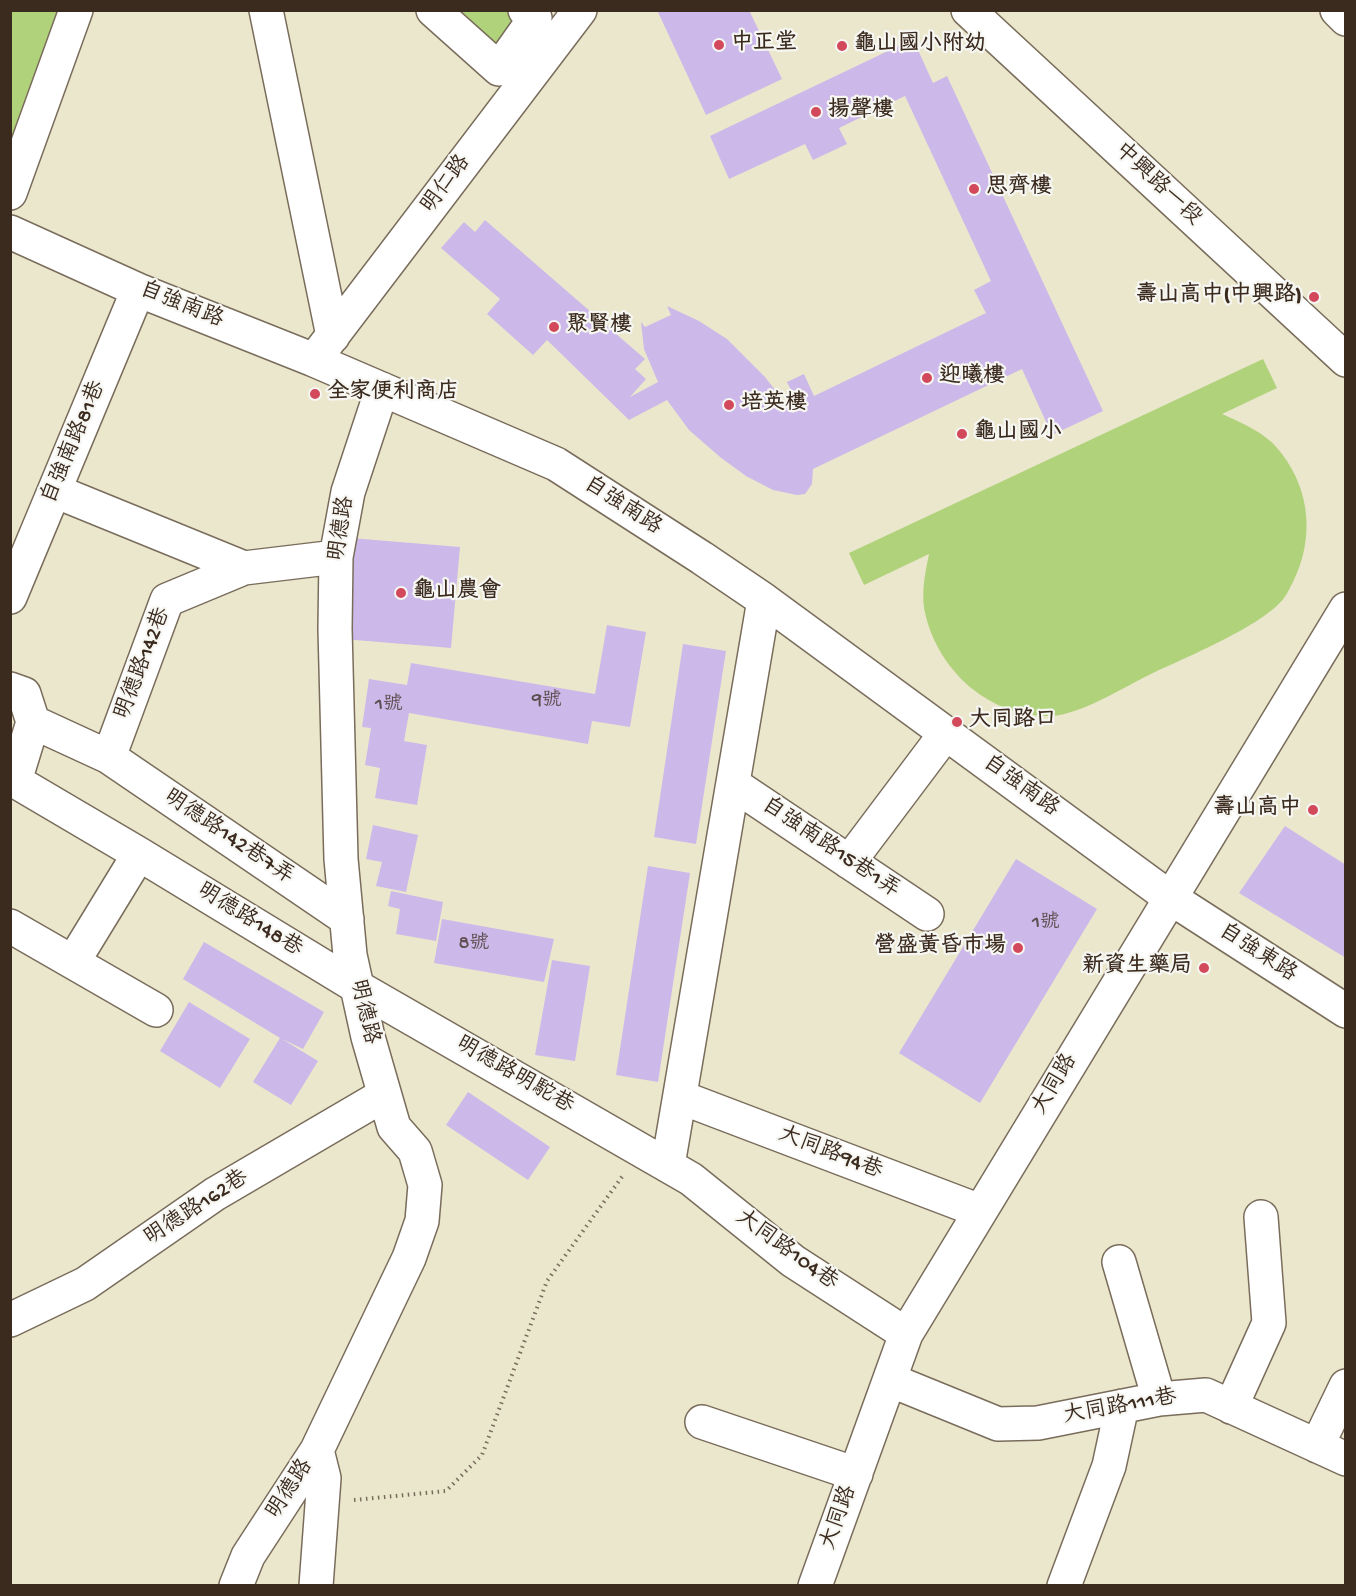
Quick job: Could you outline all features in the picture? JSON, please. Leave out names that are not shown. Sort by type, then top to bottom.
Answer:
[{"type":"street","points":[[10,193],[76,10]]},
{"type":"street","points":[[266,10],[324,348]]},
{"type":"street","points":[[433,10],[499,69],[535,18],[525,10]]},
{"type":"street","name":"明仁路","points":[[324,348],[579,10]]},
{"type":"street","name":"中興路一段","points":[[968,10],[1346,360]]},
{"type":"street","points":[[1337,10],[1346,19]]},
{"type":"street","name":"自強南路","points":[[10,232],[138,290],[324,348],[382,389],[556,465],[764,600],[1169,897]]},
{"type":"street","name":"自強南路81巷","points":[[10,597],[138,290]]},
{"type":"street","name":"明德路","points":[[236,1586],[248,1556],[317,1450],[409,1258],[422,1221],[425,1185],[415,1151],[394,1127],[368,1037],[350,955],[341,859],[336,557],[348,492],[382,389]]},
{"type":"street","points":[[55,491],[244,568]]},
{"type":"street","name":"明德路142巷","points":[[109,757],[167,600],[244,568],[336,557]]},
{"type":"street","points":[[655,1157],[680,1097],[764,600]]},
{"type":"street","name":"大同路","points":[[815,1586],[906,1334],[1169,897],[1346,609]]},
{"type":"street","points":[[10,689],[24,694],[33,722],[13,779],[139,854],[73,962]]},
{"type":"street","name":"明德路142巷7弄","points":[[33,722],[109,757],[347,919]]},
{"type":"street","points":[[849,862],[946,733]]},
{"type":"street","name":"自強南路15巷1弄","points":[[733,784],[927,914]]},
{"type":"street","name":"明德路148巷","points":[[139,854],[359,988]]},
{"type":"street","name":"自強東路","points":[[1169,897],[1346,1011]]},
{"type":"street","points":[[10,926],[156,1010]]},
{"type":"street","name":"明德路明駝巷","points":[[359,988],[655,1157]]},
{"type":"street","name":"明德路162巷","points":[[10,1320],[86,1284],[215,1194],[384,1095]]},
{"type":"street","name":"大同路94巷","points":[[680,1097],[980,1211]]},
{"type":"street","name":"大同路104巷","points":[[655,1157],[691,1179],[793,1261],[906,1334]]},
{"type":"street","points":[[1231,1407],[1269,1323],[1261,1217]]},
{"type":"street","points":[[1119,1262],[1159,1399]]},
{"type":"street","name":"大同路111巷","points":[[890,1380],[998,1424],[1038,1423],[1159,1399],[1206,1395],[1331,1453]]},
{"type":"street","points":[[1331,1453],[1346,1386]]},
{"type":"street","points":[[1064,1586],[1109,1466],[1122,1406]]},
{"type":"street","points":[[702,1422],[856,1474]]},
{"type":"street","points":[[317,1450],[324,1478],[325,1582]]},
{"type":"path","points":[[349,1500],[446,1491],[482,1455],[547,1281],[655,1157]]},
{"type":"green space","points":[[11,11],[63,11],[11,154]]},
{"type":"green space","points":[[442,11],[509,11],[535,29],[504,61]]},
{"type":"green space","points":[[1263,359],[1277,388],[1222,414],[1269,440],[1292,469],[1304,500],[1306,533],[1304,550],[1293,582],[1274,609],[1222,641],[1075,711],[1051,716],[1029,714],[1008,709],[989,700],[956,674],[943,657],[933,638],[924,609],[924,585],[929,554],[864,585],[849,553]]},
{"type":"building","name":"中正堂","points":[[657,10],[749,10],[782,79],[706,115]]},
{"type":"building","points":[[913,39],[933,83],[947,76],[1103,411],[1052,435],[1022,369],[813,469],[812,484],[805,494],[797,495],[773,490],[746,476],[720,457],[689,430],[667,400],[629,420],[547,340],[533,355],[487,314],[500,299],[441,248],[464,222],[475,232],[485,220],[645,359],[635,369],[646,379],[630,397],[658,382],[644,349],[641,322],[645,327],[671,315],[667,306],[699,321],[727,339],[765,377],[793,413],[800,409],[787,382],[804,374],[814,396],[986,313],[974,290],[991,281],[905,96],[839,128],[847,144],[813,160],[805,144],[729,179],[710,136]]},
{"type":"building","name":"龜山農會","points":[[351,538],[460,547],[451,648],[343,639]]},
{"type":"building","points":[[607,625],[646,632],[630,727],[592,721],[588,744],[409,713],[404,741],[427,745],[417,805],[375,798],[380,768],[365,765],[371,728],[362,727],[369,679],[407,685],[411,663],[595,694]]},
{"type":"building","points":[[683,644],[726,651],[696,844],[654,837]]},
{"type":"building","points":[[373,825],[418,835],[406,892],[376,886],[382,862],[366,859]]},
{"type":"building","points":[[1285,826],[1346,865],[1346,958],[1239,893]]},
{"type":"building","name":"營盛黃昏市場","points":[[1016,859],[1097,909],[980,1103],[899,1053]]},
{"type":"building","points":[[648,866],[690,873],[658,1082],[616,1075]]},
{"type":"building","points":[[391,891],[443,902],[436,941],[396,934],[400,909],[388,906]]},
{"type":"building","points":[[442,919],[554,939],[544,982],[434,963]]},
{"type":"building","points":[[204,942],[324,1012],[303,1049],[282,1039],[318,1061],[291,1105],[253,1082],[280,1038],[183,979]]},
{"type":"building","points":[[552,960],[590,966],[575,1061],[535,1055]]},
{"type":"building","points":[[189,1002],[250,1039],[220,1088],[160,1051]]},
{"type":"building","points":[[468,1092],[550,1147],[528,1180],[446,1125]]},
{"type":"place","name":"中正堂","points":[[719,45]]},
{"type":"place","name":"龜山國小附幼","points":[[842,46]]},
{"type":"place","name":"揚聲樓","points":[[816,112]]},
{"type":"place","name":"思齊樓","points":[[974,189]]},
{"type":"place","name":"壽山高中(中興路)","points":[[1314,297]]},
{"type":"place","name":"聚賢樓","points":[[554,327]]},
{"type":"place","name":"迎曦樓","points":[[927,378]]},
{"type":"place","name":"全家便利商店","points":[[315,394]]},
{"type":"place","name":"培英樓","points":[[729,405]]},
{"type":"place","name":"龜山國小","points":[[962,434]]},
{"type":"place","name":"龜山農會","points":[[401,593]]},
{"type":"place","name":"大同路口","points":[[957,722]]},
{"type":"place","name":"壽山高中","points":[[1313,810]]},
{"type":"place","name":"營盛黃昏市場","points":[[1018,948]]},
{"type":"place","name":"新資生藥局","points":[[1204,968]]}]
